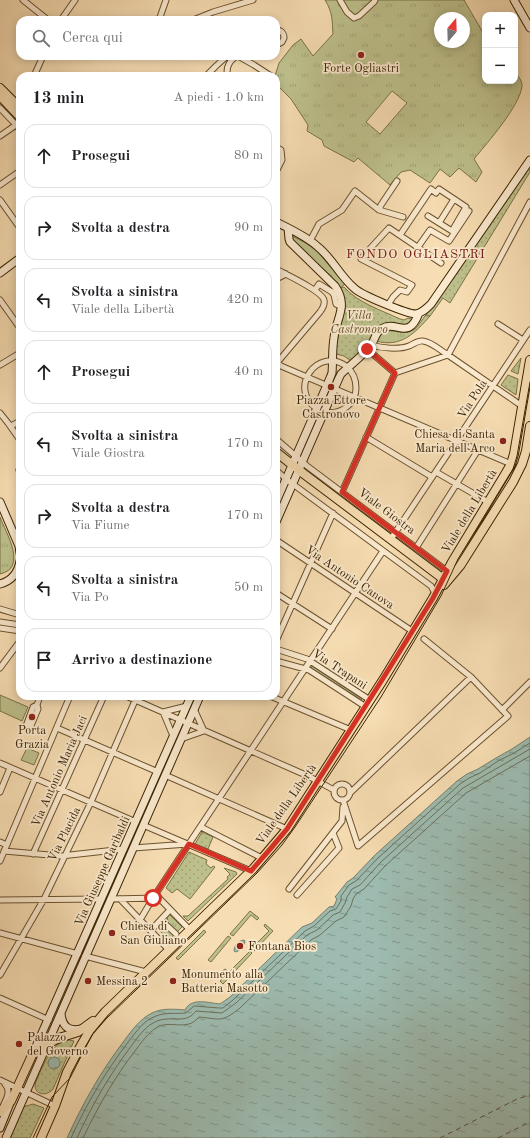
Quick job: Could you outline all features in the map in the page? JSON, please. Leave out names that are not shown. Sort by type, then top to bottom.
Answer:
[{"type":"main road","points":[[514,0],[530,28]]},
{"type":"main road","points":[[0,88],[16,103]]},
{"type":"main road","points":[[0,96],[16,120]]},
{"type":"main road","points":[[280,513],[293,483],[296,456],[317,409],[331,387],[341,374],[369,347],[376,334],[381,330],[387,327],[408,328],[414,324],[420,313],[430,304],[530,160]]},
{"type":"main road","points":[[280,224],[310,241],[325,253],[355,289],[406,312],[415,314],[420,313]]},
{"type":"main road","points":[[280,493],[286,479],[302,462],[324,412],[331,387],[334,335],[342,307],[341,298],[331,282],[290,242],[288,237],[288,228]]},
{"type":"main road","points":[[0,273],[16,261]]},
{"type":"main road","name":"Viale della Libertà","points":[[105,1012],[251,871],[287,829],[368,703],[511,464],[530,360]]},
{"type":"main road","name":"Viale della Libertà","points":[[440,585],[460,566],[513,482],[522,464],[530,426]]},
{"type":"main road","name":"Viale Giostra","points":[[280,456],[294,470],[440,585]]},
{"type":"main road","name":"Viale Giostra","points":[[280,461],[393,536],[440,585]]},
{"type":"main road","points":[[0,502],[16,539]]},
{"type":"main road","points":[[0,584],[5,583],[13,577],[16,572]]},
{"type":"main road","points":[[187,706],[189,700]]},
{"type":"main road","points":[[194,709],[198,700]]},
{"type":"main road","name":"Via Giuseppe Garibaldi","points":[[161,774],[173,736],[187,706]]},
{"type":"main road","name":"Via Giuseppe Garibaldi","points":[[6,1138],[60,1012],[102,899],[124,849],[139,823],[161,774],[180,740],[194,709]]},
{"type":"main road","name":"Via Giuseppe Garibaldi","points":[[34,1051],[110,899],[132,848],[139,823]]},
{"type":"main road","points":[[60,1012],[61,1021],[65,1026],[78,1030],[85,1028]]},
{"type":"main road","points":[[0,1128],[34,1051],[59,1038],[78,1032],[105,1012]]},
{"type":"main road","points":[[42,1138],[65,1078],[80,1047],[90,1030],[105,1012]]},
{"type":"main road","points":[[1,1111],[11,1101]]},
{"type":"street","points":[[23,0],[43,16]]},
{"type":"street","points":[[64,16],[75,0]]},
{"type":"street","points":[[160,16],[166,0]]},
{"type":"street","points":[[203,16],[253,0]]},
{"type":"street","points":[[340,0],[347,12],[354,18],[359,16],[375,0]]},
{"type":"street","points":[[280,31],[283,33],[284,38],[280,43]]},
{"type":"street","points":[[36,72],[41,60]]},
{"type":"street","points":[[210,72],[223,60]]},
{"type":"street","points":[[226,72],[231,60]]},
{"type":"street","points":[[246,60],[265,72]]},
{"type":"street","points":[[0,108],[16,121]]},
{"type":"street","points":[[0,136],[16,126]]},
{"type":"street","points":[[280,149],[282,160],[280,164]]},
{"type":"street","points":[[0,186],[16,174]]},
{"type":"street","points":[[379,210],[397,181]]},
{"type":"street","points":[[400,235],[431,189],[436,193],[439,188],[466,207],[452,231],[428,216]]},
{"type":"street","points":[[310,241],[319,224],[342,210],[355,191],[379,210],[403,217]]},
{"type":"street","points":[[438,223],[454,199]]},
{"type":"street","points":[[0,200],[16,222]]},
{"type":"street","points":[[342,492],[395,373],[448,356],[530,202]]},
{"type":"street","points":[[418,247],[430,230],[449,242],[469,211]]},
{"type":"street","points":[[388,305],[400,290],[407,292],[412,285],[362,259],[389,228],[441,263]]},
{"type":"street","points":[[280,271],[315,290],[322,295],[325,303],[320,312],[280,358]]},
{"type":"street","points":[[280,277],[286,274]]},
{"type":"street","points":[[315,290],[319,284],[329,290],[334,295],[336,304],[342,307]]},
{"type":"street","points":[[0,300],[16,322]]},
{"type":"street","points":[[498,324],[523,340]]},
{"type":"street","name":"Via Pola","points":[[393,536],[530,330]]},
{"type":"street","points":[[369,347],[402,347],[423,341],[432,345],[522,406]]},
{"type":"street","points":[[369,347],[395,373]]},
{"type":"street","points":[[0,365],[16,355]]},
{"type":"street","points":[[317,409],[310,403],[306,395],[304,386],[305,376],[319,364],[333,359],[349,366],[356,381],[356,398],[350,405],[342,410],[334,413],[324,412]]},
{"type":"street","points":[[280,365],[511,464]]},
{"type":"street","points":[[0,413],[16,434]]},
{"type":"street","points":[[11,426],[16,423]]},
{"type":"street","points":[[366,437],[432,477]]},
{"type":"street","name":"Viale Giostra","points":[[280,442],[302,462],[342,492],[393,536],[416,548],[440,585]]},
{"type":"street","points":[[416,548],[478,450]]},
{"type":"street","points":[[436,472],[488,502]]},
{"type":"street","points":[[280,474],[383,551],[440,585]]},
{"type":"street","points":[[280,631],[333,513]]},
{"type":"street","name":"Via Antonio Canova","points":[[280,543],[412,631]]},
{"type":"street","points":[[140,920],[153,898],[383,551]]},
{"type":"street","points":[[280,596],[332,629]]},
{"type":"street","points":[[0,609],[16,614]]},
{"type":"street","points":[[0,621],[16,623]]},
{"type":"street","points":[[1,629],[16,631]]},
{"type":"street","points":[[343,800],[358,846],[508,716],[471,677],[424,639]]},
{"type":"street","points":[[0,668],[16,646]]},
{"type":"street","name":"Via Trapani","points":[[280,650],[304,657],[368,703]]},
{"type":"street","name":"Via Trapani","points":[[280,661],[310,670],[368,703]]},
{"type":"street","points":[[140,700],[204,731],[318,781],[334,790],[336,797],[343,800],[348,797],[350,793],[471,677]]},
{"type":"street","points":[[502,710],[530,682]]},
{"type":"street","points":[[37,705],[39,700]]},
{"type":"street","points":[[0,861],[68,700]]},
{"type":"street","name":"Via Antonio Maria Jaci","points":[[32,854],[102,700]]},
{"type":"street","name":"Via Placida","points":[[0,975],[44,899],[91,802],[135,700]]},
{"type":"street","points":[[279,700],[351,730]]},
{"type":"street","points":[[163,712],[187,706]]},
{"type":"street","points":[[194,709],[204,731]]},
{"type":"street","points":[[163,712],[173,736]]},
{"type":"street","points":[[57,728],[287,829]]},
{"type":"street","points":[[180,740],[204,731]]},
{"type":"street","points":[[0,763],[251,871]]},
{"type":"street","points":[[0,792],[10,768]]},
{"type":"street","points":[[334,790],[339,784],[344,784],[350,793]]},
{"type":"street","points":[[289,889],[342,821],[343,800]]},
{"type":"street","points":[[201,827],[262,858]]},
{"type":"street","points":[[297,895],[339,848],[333,833]]},
{"type":"street","points":[[0,842],[7,845]]},
{"type":"street","points":[[132,848],[189,844]]},
{"type":"street","points":[[4,851],[60,856],[124,849]]},
{"type":"street","points":[[110,899],[159,898],[190,930]]},
{"type":"street","points":[[0,900],[102,899]]},
{"type":"street","points":[[120,899],[169,950]]},
{"type":"street","points":[[154,927],[168,912]]},
{"type":"street","points":[[161,920],[176,934]]},
{"type":"street","points":[[0,933],[146,972]]},
{"type":"street","points":[[0,998],[40,1016],[50,1017]]},
{"type":"street","points":[[1,1081],[55,1106]]},
{"type":"street","points":[[1,1081],[9,1090],[1,1111]]},
{"type":"green space","points":[[325,0],[464,0],[482,31],[482,84],[518,84],[518,76],[522,84],[520,94],[509,114],[474,159],[482,172],[476,182],[459,168],[450,177],[440,169],[430,183],[410,170],[401,172],[390,185],[358,158],[354,162],[324,146],[322,140],[307,131],[308,125],[291,99],[280,88],[280,72],[276,72],[279,63],[293,45],[301,39],[313,56],[333,34],[332,17]],"holes":[[[392,91],[407,103],[380,134],[366,122]]]},
{"type":"green space","points":[[530,166],[530,172],[450,303],[443,298],[430,316],[426,315]]},
{"type":"green space","points":[[292,236],[316,250],[345,284],[340,288],[291,240]]},
{"type":"green space","name":"Villa Castronovo","points":[[344,287],[350,293],[370,306],[400,319],[404,320],[408,318],[414,320],[405,325],[391,324],[370,339],[351,361],[344,356],[336,354],[337,337],[344,310],[343,295],[340,288]]},
{"type":"green space","points":[[426,315],[430,316],[407,338],[400,341],[385,343],[376,341],[380,335],[385,332],[407,332],[413,330]]},
{"type":"green space","points":[[521,358],[518,374],[511,371]]},
{"type":"green space","points":[[508,375],[518,379],[516,395],[501,385]]},
{"type":"green space","points":[[0,517],[10,540],[14,558],[13,565],[8,570],[0,574]]},
{"type":"green space","points":[[312,666],[362,699],[361,700],[311,668]]},
{"type":"green space","points":[[0,695],[28,707],[22,721],[0,711]]},
{"type":"green space","points":[[27,748],[39,753],[34,765],[21,760]]},
{"type":"green space","points":[[202,832],[213,837],[208,849],[195,844]]},
{"type":"green space","points":[[189,852],[207,860],[206,864],[211,868],[213,866],[215,867],[190,899],[177,889],[172,893],[166,888]]},
{"type":"green space","points":[[224,868],[236,872],[237,874],[188,921],[183,916],[188,916],[228,879],[227,877],[230,874]]},
{"type":"green space","points":[[250,911],[259,918],[257,920],[251,915],[233,936],[230,934]]},
{"type":"green space","points":[[169,914],[182,927],[177,932],[166,921],[168,919],[166,917]]},
{"type":"green space","points":[[159,924],[161,927],[163,925],[175,934],[169,940],[156,927]]},
{"type":"green space","points":[[265,924],[273,931],[254,951],[251,949],[269,931],[264,926]]},
{"type":"green space","points":[[204,930],[206,932],[178,960],[176,958]]},
{"type":"green space","points":[[228,936],[231,938],[211,962],[208,960]]},
{"type":"green space","points":[[250,951],[252,953],[223,984],[220,981],[225,976],[221,972],[225,969],[229,972]]},
{"type":"green space","points":[[69,1040],[74,1041],[53,1089],[45,1094],[39,1093],[35,1085],[48,1055],[58,1044]]},
{"type":"green space","points":[[33,1104],[44,1108],[30,1138],[9,1138],[23,1107]]},
{"type":"water","points":[[530,737],[530,1138],[67,1138],[79,1112],[100,1076],[136,1025],[144,1018],[160,1010],[185,1010],[191,1003],[196,1002],[220,1004],[230,997],[302,927],[312,923],[329,907],[334,906],[337,899],[335,897],[347,882],[457,781]]},
{"type":"water","name":"Fontana Bios","points":[[244,940],[243,947],[235,952],[234,950],[238,942]]},
{"type":"water","points":[[52,1057],[56,1057],[60,1063],[56,1069],[52,1069],[48,1065],[48,1061]]},
{"type":"ferry route","points":[[440,1138],[517,1099],[530,1095]]},
{"type":"ferry route","points":[[498,1138],[530,1122]]},
{"type":"tram line","points":[[33,1138],[52,1097],[70,1078],[92,1035],[106,1019],[257,873],[282,845],[381,697],[441,596],[458,559],[513,469],[517,456],[530,382]]},
{"type":"place","name":"Forte Ogliastri","points":[[361,55]]},
{"type":"place","name":"Piazza Ettore Castronovo","points":[[331,387]]},
{"type":"place","name":"Chiesa di Santa Maria dell'Arco","points":[[503,441]]},
{"type":"place","name":"Porta Grazia","points":[[32,717]]},
{"type":"place","name":"Chiesa di San Giuliano","points":[[112,933]]},
{"type":"place","name":"Fontana Bios","points":[[240,946]]},
{"type":"place","name":"Messina 2","points":[[88,981]]},
{"type":"place","name":"Monumento alla Batteria Masotto","points":[[173,981]]},
{"type":"place","name":"Palazzo del Governo","points":[[19,1044]]},
{"type":"district","name":"FONDO OGLIASTRI","points":[[416,253]]},
{"type":"route","points":[[153,898],[189,844],[251,871],[287,829],[433,598],[447,571],[342,492],[395,373],[367,349]]}]
